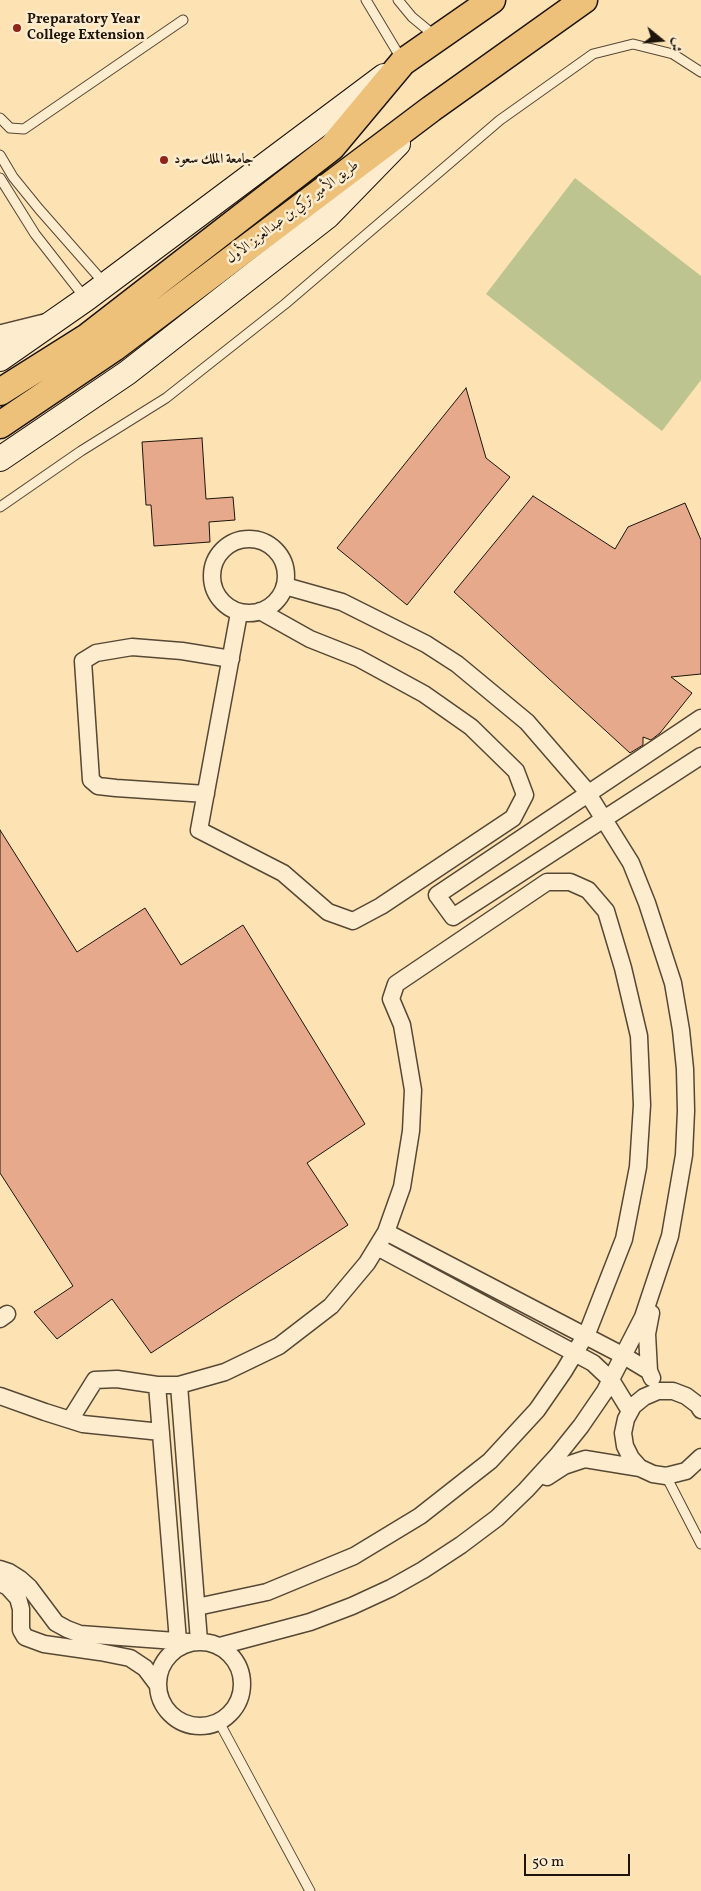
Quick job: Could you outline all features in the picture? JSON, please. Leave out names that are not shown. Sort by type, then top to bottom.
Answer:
[{"type":"main road","name":"طريق الأمير تركي بن عبدالعزيز الأول","points":[[0,392],[87,337],[332,146],[403,62],[492,0]]},
{"type":"main road","name":"طريق الأمير تركي بن عبدالعزيز الأول","points":[[0,424],[114,348],[431,109],[584,0]]},
{"type":"main road","points":[[0,359],[86,299],[403,62]]},
{"type":"main road","points":[[0,458],[127,373],[328,216],[431,109]]},
{"type":"street","points":[[0,336],[50,323]]},
{"type":"street","points":[[242,539],[255,539],[266,543],[276,551],[283,561],[286,573],[285,586],[280,597],[271,606],[260,611],[239,613],[226,606],[217,597],[212,585],[211,573],[214,561],[221,551],[231,543],[242,539]]},
{"type":"street","points":[[220,1646],[310,1622],[352,1606],[391,1588],[461,1545],[497,1518],[526,1490],[581,1426],[624,1356],[643,1318],[670,1236],[684,1155],[685,1069],[681,1030],[672,983],[647,903],[631,863],[588,793],[527,722],[457,664],[426,644],[342,602],[285,586]]},
{"type":"street","points":[[239,613],[199,830],[283,873],[328,912],[353,921],[381,906],[513,818],[525,795],[516,771],[471,727],[424,694],[358,658],[310,640],[260,611]]},
{"type":"street","points":[[206,794],[98,786],[91,780],[83,661],[96,653],[132,647],[182,650],[231,659]]},
{"type":"street","points":[[701,718],[438,896],[453,917],[701,756]]},
{"type":"street","points":[[70,1420],[95,1380],[117,1379],[157,1385],[179,1385],[225,1372],[279,1346],[331,1306],[367,1263],[386,1232],[402,1187],[411,1131],[413,1090],[402,1025],[391,999],[396,984],[547,882],[570,882],[588,890],[606,911],[623,968],[639,1036],[642,1105],[638,1167],[624,1239],[612,1275],[586,1336],[537,1410],[490,1461],[420,1516],[354,1556],[267,1592],[196,1607]]},
{"type":"street","points":[[386,1232],[624,1356],[649,1371]]},
{"type":"street","points":[[376,1247],[593,1363],[610,1380],[630,1411]]},
{"type":"street","points":[[658,1277],[647,1334],[649,1371],[658,1391]]},
{"type":"street","points":[[157,1385],[161,1432],[190,1642]]},
{"type":"street","points":[[179,1385],[196,1607],[190,1642]]},
{"type":"street","points":[[640,1468],[631,1458],[625,1446],[623,1433],[626,1419],[633,1406],[644,1397],[658,1391],[672,1391],[686,1396],[698,1405],[701,1410]]},
{"type":"street","points":[[0,1396],[83,1424],[161,1432]]},
{"type":"street","points":[[526,1490],[564,1466],[585,1459],[640,1468],[652,1474],[666,1476],[686,1471],[701,1457]]},
{"type":"street","points":[[0,1569],[9,1572],[29,1587],[56,1623],[80,1634],[210,1642],[220,1646],[230,1654],[238,1665],[242,1678],[242,1691],[237,1704],[229,1715],[219,1722],[207,1726],[194,1727],[172,1717],[164,1708],[159,1696],[157,1684],[159,1669],[167,1657],[178,1647],[190,1642]]},
{"type":"street","points":[[0,1583],[8,1587],[18,1598],[21,1609],[20,1630],[25,1637],[44,1644],[130,1658],[145,1668],[157,1684]]},
{"type":"lane","points":[[366,0],[403,62]]},
{"type":"lane","points":[[398,0],[412,17],[437,38]]},
{"type":"lane","points":[[0,118],[10,128],[24,129],[184,20]]},
{"type":"lane","points":[[0,507],[81,451],[166,398],[285,304],[500,120],[593,54],[633,44],[673,54],[701,72]]},
{"type":"lane","points":[[0,155],[13,176],[39,210],[106,284]]},
{"type":"lane","points":[[0,178],[41,242],[86,299]]},
{"type":"lane","points":[[666,1476],[701,1544]]},
{"type":"lane","points":[[219,1722],[310,1891]]},
{"type":"green space","points":[[575,178],[701,276],[701,380],[662,431],[486,294]]},
{"type":"building","points":[[466,388],[486,458],[510,477],[407,605],[337,548]]},
{"type":"building","points":[[202,438],[206,499],[233,497],[235,520],[209,522],[210,542],[154,546],[151,505],[146,505],[142,442]]},
{"type":"building","points":[[533,496],[615,549],[628,527],[685,503],[701,540],[701,674],[671,677],[692,693],[660,733],[651,740],[643,737],[643,745],[630,753],[454,592]]},
{"type":"building","points":[[0,830],[77,952],[145,908],[181,965],[243,925],[365,1124],[307,1163],[348,1225],[151,1353],[112,1299],[57,1339],[34,1312],[73,1286],[0,1173]]},
{"type":"place","name":"Preparatory Year College Extension","points":[[17,28]]},
{"type":"place","name":"جامعة الملك سعود","points":[[164,160]]}]
